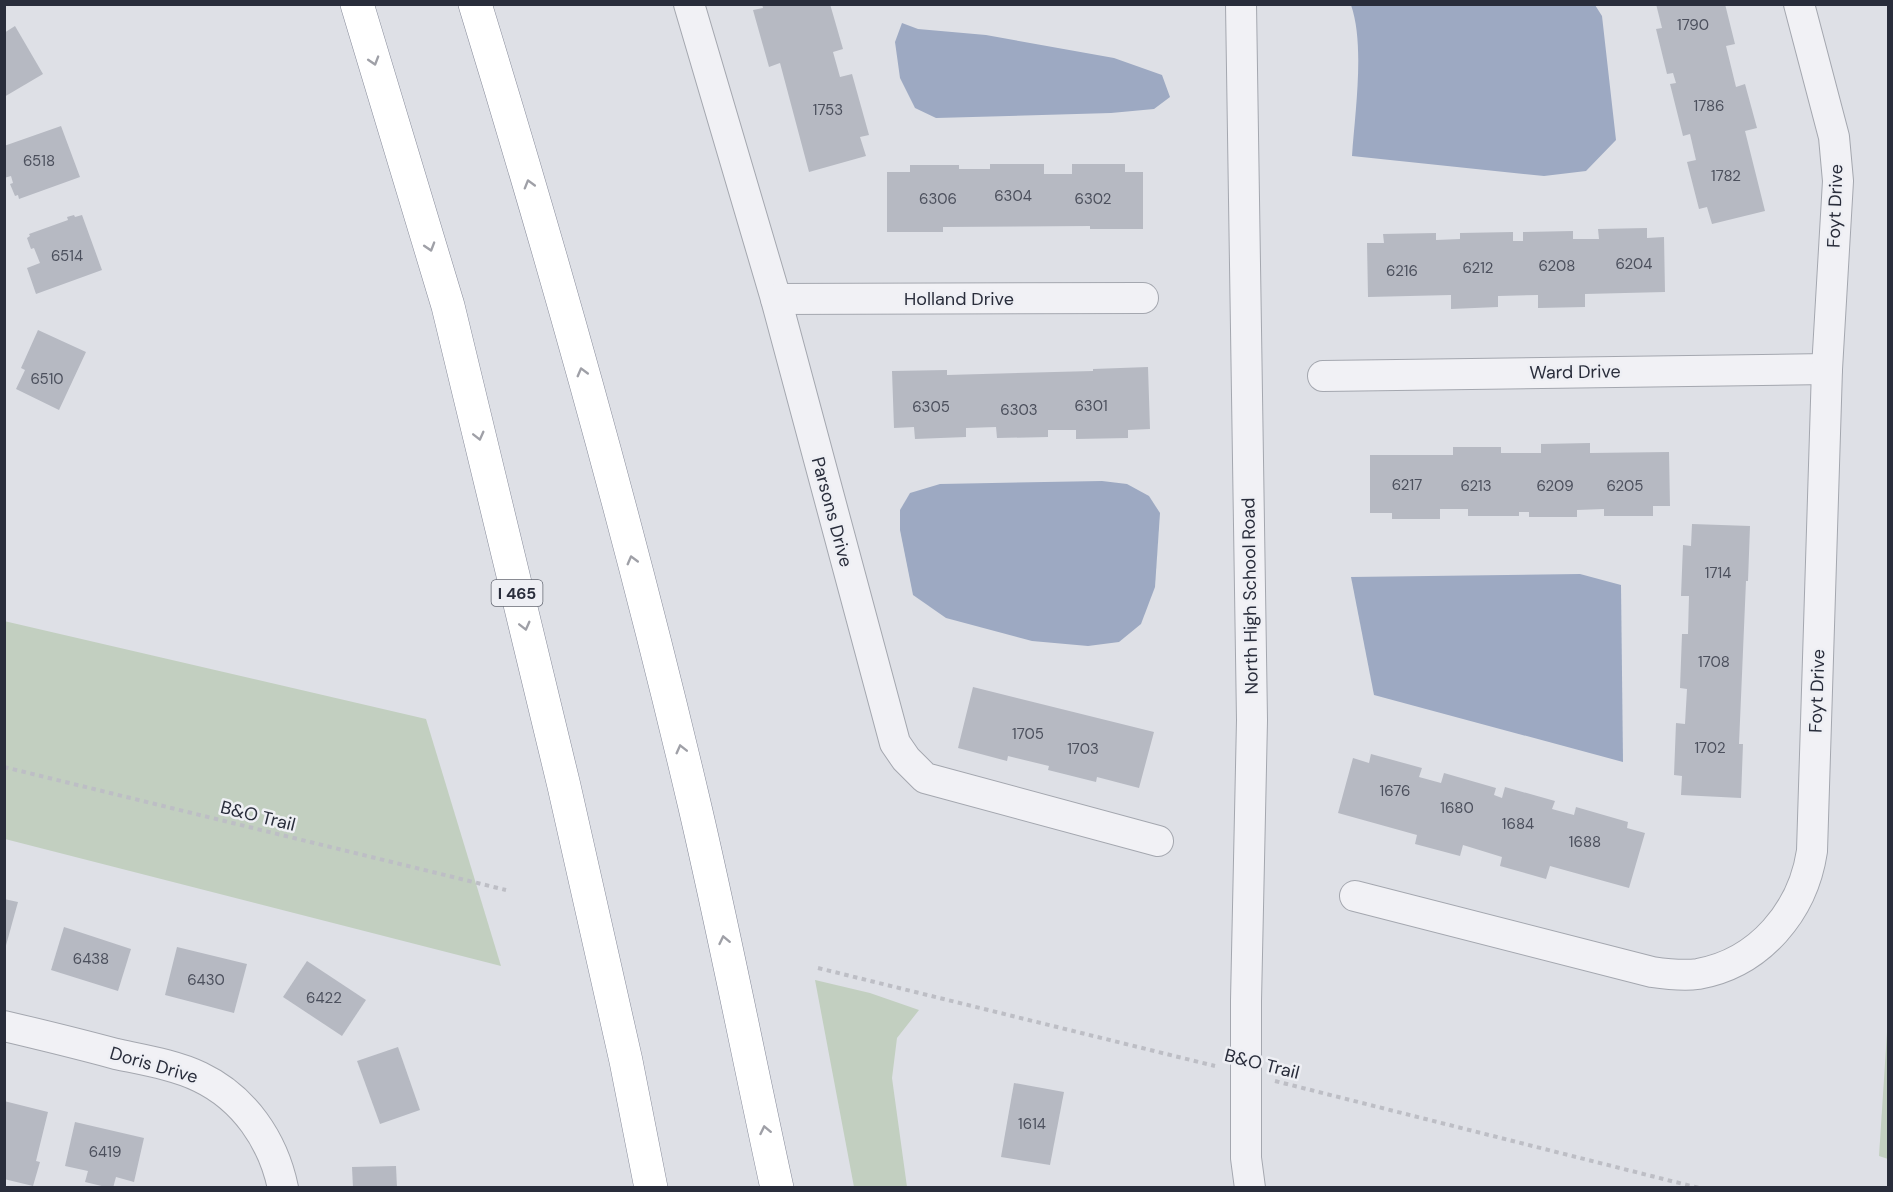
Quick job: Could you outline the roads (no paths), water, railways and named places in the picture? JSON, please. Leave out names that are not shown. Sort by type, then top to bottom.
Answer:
[{"type":"highway","name":"I 465","points":[[357,4],[448,306],[564,786],[626,1061],[651,1188]]},
{"type":"highway","points":[[475,4],[577,352],[658,656],[695,806],[777,1188]]},
{"type":"street","name":"Parsons Drive","points":[[689,4],[776,299],[890,731],[902,754],[919,774],[931,780],[1158,841]]},
{"type":"street","name":"North High School Road","points":[[1241,4],[1252,720],[1246,1074],[1246,1158],[1250,1188]]},
{"type":"street","name":"Foyt Drive","points":[[1355,896],[1667,974],[1697,974],[1726,965],[1753,951],[1776,930],[1794,907],[1806,879],[1812,851],[1827,369],[1838,181],[1834,137],[1799,4]]},
{"type":"street","name":"Holland Drive","points":[[776,299],[1143,298]]},
{"type":"street","name":"Ward Drive","points":[[1323,376],[1827,369]]},
{"type":"street","name":"Doris Drive","points":[[4,1026],[171,1067],[212,1084],[236,1101],[264,1136],[273,1155],[283,1188]]},
{"type":"water","points":[[1351,5],[1595,5],[1602,16],[1616,140],[1586,171],[1544,176],[1352,156],[1358,59],[1355,21]]},
{"type":"water","points":[[902,23],[918,29],[986,35],[1114,58],[1162,75],[1170,97],[1154,109],[1111,113],[936,118],[915,108],[900,78],[895,42]]},
{"type":"water","points":[[1102,481],[1127,484],[1149,496],[1160,513],[1155,587],[1141,624],[1119,642],[1088,646],[1032,641],[946,618],[913,595],[900,530],[900,510],[910,493],[940,484]]},
{"type":"water","points":[[1580,574],[1621,585],[1623,762],[1374,695],[1351,577]]}]
